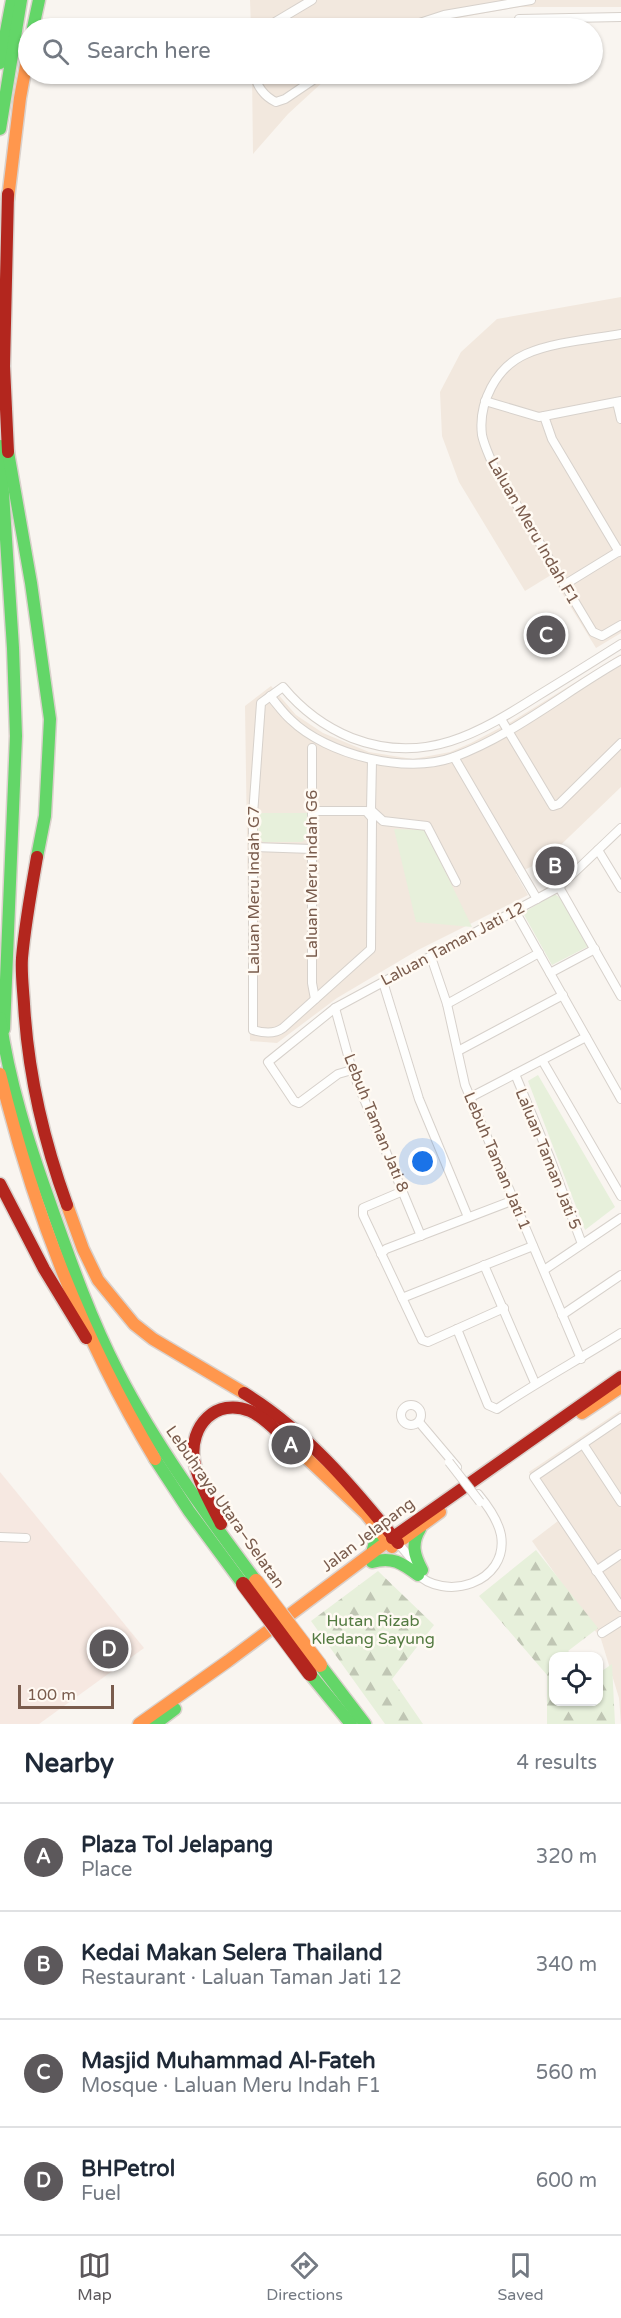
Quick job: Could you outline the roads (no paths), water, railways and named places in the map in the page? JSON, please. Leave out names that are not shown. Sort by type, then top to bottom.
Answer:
[{"type":"main road","points":[[0,63],[12,0]]},
{"type":"main road","points":[[0,129],[21,0]]},
{"type":"main road","points":[[35,18],[39,0]]},
{"type":"main road","points":[[0,292],[8,194],[23,84]]},
{"type":"main road","points":[[8,194],[4,366],[8,450],[50,719],[45,816],[27,912],[22,960],[26,1042],[42,1128],[83,1249],[98,1281],[134,1324],[153,1339],[257,1401],[273,1413],[367,1503],[395,1523],[401,1525],[421,1521]]},
{"type":"main road","points":[[0,446],[13,648],[15,736],[3,1044]]},
{"type":"main road","name":"Lebuhraya Utara–Selatan","points":[[0,1018],[3,1044],[23,1129],[91,1313],[118,1372],[161,1447],[243,1565],[250,1582]]},
{"type":"main road","name":"Lebuhraya Utara–Selatan","points":[[0,1074],[22,1159],[46,1231],[95,1352],[158,1465],[184,1505],[250,1582],[315,1669],[351,1724]]},
{"type":"main road","points":[[0,1184],[66,1307],[95,1352]]},
{"type":"main road","name":"Jalan Jelapang","points":[[139,1724],[621,1377]]},
{"type":"main road","name":"Jalan Jelapang","points":[[421,1521],[621,1387]]},
{"type":"main road","points":[[243,1565],[199,1476],[193,1445],[196,1430],[208,1414],[220,1407],[241,1407],[260,1416],[393,1542]]},
{"type":"main road","points":[[367,1503],[393,1542]]},
{"type":"main road","points":[[420,1573],[413,1546],[421,1521]]},
{"type":"main road","points":[[375,1524],[376,1538],[372,1557],[391,1558],[420,1573]]},
{"type":"main road","name":"Jalan Jelapang","points":[[155,1724],[372,1557]]},
{"type":"main road","name":"Lebuhraya Utara–Selatan","points":[[315,1669],[365,1724]]},
{"type":"street","points":[[282,18],[312,0]]},
{"type":"street","points":[[435,18],[520,0],[531,0]]},
{"type":"street","points":[[570,18],[621,17]]},
{"type":"street","points":[[257,84],[276,102],[285,99],[307,84]]},
{"type":"street","name":"Laluan Meru Indah F1","points":[[621,334],[528,353],[501,372],[485,401],[482,425],[485,447],[493,465],[593,632],[598,636],[606,635],[621,625]]},
{"type":"street","points":[[485,401],[535,417],[619,401],[621,419]]},
{"type":"street","points":[[544,417],[552,439],[620,551],[564,585]]},
{"type":"street","points":[[620,662],[507,731],[454,758],[415,763],[372,761],[333,747],[303,730],[270,696],[283,687],[300,706],[338,732],[366,743],[394,748],[420,749],[467,737],[501,719],[621,644]]},
{"type":"street","name":"Laluan Meru Indah G7","points":[[270,696],[259,705],[253,847],[253,1030],[280,1031],[315,999]]},
{"type":"street","points":[[501,719],[548,802],[554,806],[621,743]]},
{"type":"street","name":"Laluan Meru Indah G6","points":[[312,748],[312,982],[315,999]]},
{"type":"street","points":[[454,758],[537,899]]},
{"type":"street","points":[[372,761],[371,810],[383,821],[426,826],[456,882]]},
{"type":"street","points":[[312,812],[366,811],[372,818],[373,825],[371,949],[315,999]]},
{"type":"street","name":"Laluan Taman Jati 12","points":[[352,1070],[338,1074],[299,1103],[294,1101],[268,1065],[269,1061],[335,1008],[559,887],[621,828]]},
{"type":"street","points":[[253,847],[312,849]]},
{"type":"street","points":[[598,850],[621,888]]},
{"type":"street","points":[[559,887],[621,996]]},
{"type":"street","points":[[515,911],[586,1037],[617,1084],[621,1099]]},
{"type":"street","points":[[550,973],[595,949]]},
{"type":"street","points":[[447,1004],[539,953]]},
{"type":"street","name":"Lebuh Taman Jati 1","points":[[431,957],[447,1004],[465,1085],[580,1359]]},
{"type":"street","points":[[383,982],[419,1099],[468,1217]]},
{"type":"street","points":[[458,1051],[563,995]]},
{"type":"street","name":"Lebuh Taman Jati 8","points":[[335,1008],[352,1070],[421,1236]]},
{"type":"street","points":[[471,1097],[586,1037]]},
{"type":"street","points":[[542,1060],[621,1196]]},
{"type":"street","name":"Laluan Taman Jati 5","points":[[515,1074],[582,1244]]},
{"type":"street","points":[[403,1191],[363,1208],[365,1220],[422,1340],[428,1342],[504,1308]]},
{"type":"street","points":[[381,1254],[386,1250],[514,1200]]},
{"type":"street","points":[[543,1270],[621,1218]]},
{"type":"street","points":[[402,1298],[533,1246]]},
{"type":"street","points":[[484,1265],[535,1383]]},
{"type":"street","points":[[562,1315],[621,1275]]},
{"type":"street","points":[[457,1329],[488,1405],[497,1410],[535,1383],[580,1359],[621,1333]]},
{"type":"street","points":[[621,1418],[534,1477],[621,1607]]},
{"type":"street","points":[[393,1542],[420,1573],[440,1586],[463,1587],[479,1581],[496,1564],[501,1548],[501,1536],[494,1517],[466,1479],[417,1423],[480,1502],[494,1525],[498,1539],[495,1558],[487,1571],[473,1581],[451,1584],[420,1573]]},
{"type":"street","points":[[583,1444],[621,1502]]},
{"type":"street","points":[[0,1537],[26,1538]]},
{"type":"street","points":[[596,1571],[621,1554]]},
{"type":"street","points":[[602,1633],[621,1621]]},
{"type":"place","name":"Masjid Muhammad Al-Fateh","points":[[546,635]]},
{"type":"place","name":"Kedai Makan Selera Thailand","points":[[555,866]]},
{"type":"place","name":"Plaza Tol Jelapang","points":[[291,1445]]},
{"type":"place","name":"BHPetrol","points":[[109,1649]]},
{"type":"park label","name":"Hutan Rizab Kledang Sayung","points":[[373,1630]]}]
